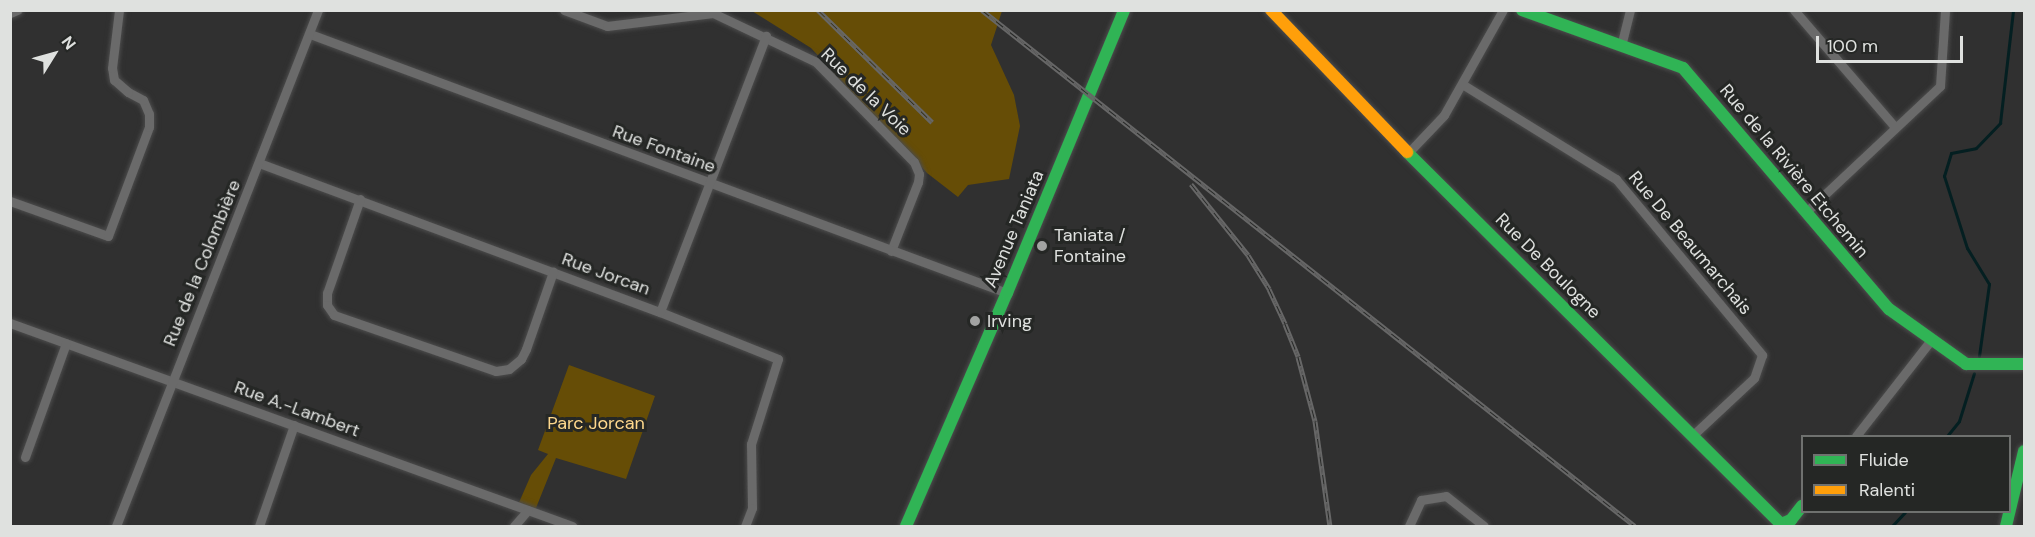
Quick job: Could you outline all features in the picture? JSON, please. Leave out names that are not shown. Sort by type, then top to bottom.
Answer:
[{"type":"street","points":[[10,13],[16,10]]},
{"type":"street","points":[[10,201],[108,236],[149,127],[149,114],[143,99],[128,92],[114,80],[112,68],[119,10]]},
{"type":"street","name":"Rue de la Colombière","points":[[116,526],[318,10]]},
{"type":"street","name":"Rue de la Voie","points":[[564,10],[607,26],[713,13],[766,36],[816,62],[914,162],[919,174],[891,251]]},
{"type":"street","name":"Avenue Taniata","points":[[906,526],[1007,293],[1124,10]]},
{"type":"street","name":"Rue De Boulogne","points":[[1271,10],[1408,153],[1781,524],[1791,520],[1801,508]]},
{"type":"street","points":[[1408,153],[1444,115],[1503,10]]},
{"type":"street","name":"Rue de la Rivière Etchemin","points":[[1522,10],[1683,68],[1889,309],[1966,364],[2025,364]]},
{"type":"street","points":[[1622,46],[1630,10]]},
{"type":"street","points":[[1794,10],[1895,127]]},
{"type":"street","points":[[1806,212],[1940,86],[1945,10]]},
{"type":"street","name":"Rue Fontaine","points":[[310,34],[1007,293]]},
{"type":"street","points":[[660,312],[766,36]]},
{"type":"street","name":"Rue De Beaumarchais","points":[[1462,84],[1616,179],[1762,355],[1754,378],[1692,435]]},
{"type":"street","name":"Rue Jorcan","points":[[259,163],[660,312],[778,359],[751,444],[752,508],[745,526]]},
{"type":"street","points":[[360,199],[327,293],[327,305],[334,315],[496,371],[509,369],[520,359],[526,348],[553,272]]},
{"type":"street","name":"Rue A.-Lambert","points":[[10,323],[572,526]]},
{"type":"street","points":[[1857,435],[1931,340]]},
{"type":"street","points":[[25,457],[66,343]]},
{"type":"street","points":[[259,526],[294,425]]},
{"type":"street","points":[[2011,506],[2025,451]]},
{"type":"street","points":[[1409,526],[1421,500],[1446,496],[1485,526]]},
{"type":"street","points":[[514,526],[528,510]]},
{"type":"green space","points":[[752,11],[1002,11],[991,45],[1014,95],[1020,126],[1009,179],[968,185],[958,197],[927,173],[811,48]]},
{"type":"green space","name":"Parc Jorcan","points":[[569,365],[655,396],[626,479],[556,458],[534,513],[517,507],[531,475],[548,454],[538,450]]},
{"type":"waterway","points":[[1979,356],[1989,284],[1967,248],[1944,176],[1951,153],[1976,148],[2000,123],[2013,10]]},
{"type":"waterway","points":[[1948,435],[1959,421],[1974,373]]},
{"type":"waterway","points":[[1892,526],[1904,513]]},
{"type":"railway","points":[[818,10],[932,122]]},
{"type":"railway","points":[[982,10],[1635,526]]},
{"type":"railway","points":[[1191,184],[1248,255],[1269,289],[1285,324],[1298,357],[1315,421],[1330,526]]},
{"type":"traffic: fast","points":[[906,526],[1007,293],[1124,10]]},
{"type":"traffic: fast","points":[[1522,10],[1683,68],[1889,309],[1966,364],[2024,364]]},
{"type":"traffic: fast","points":[[1407,152],[1781,524],[1791,520],[1801,507]]},
{"type":"traffic: fast","points":[[2011,505],[2024,451]]},
{"type":"traffic: fast","points":[[2006,526],[2009,513]]},
{"type":"traffic: slow","points":[[1271,10],[1407,152]]},
{"type":"place","name":"Taniata / Fontaine","points":[[1042,246]]},
{"type":"place","name":"Irving","points":[[975,321]]}]
